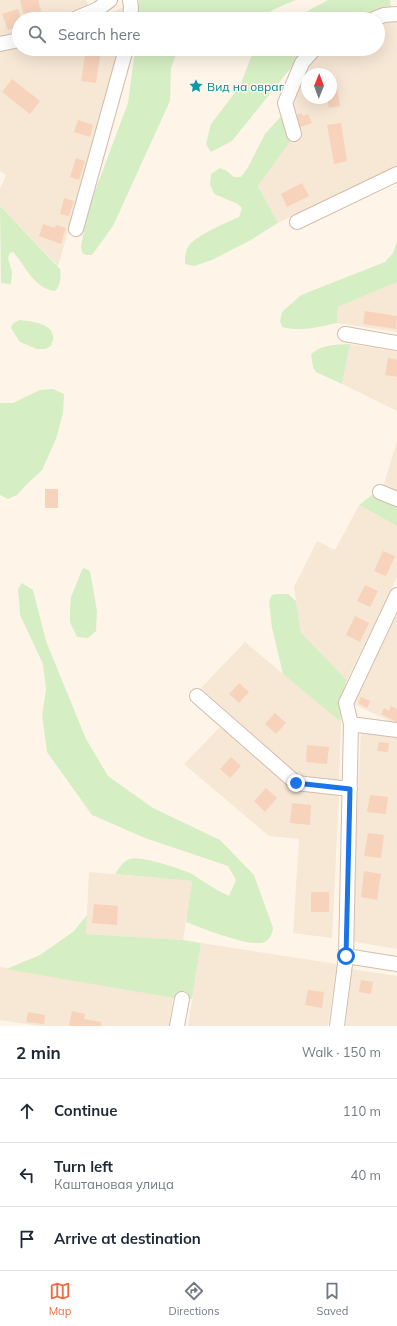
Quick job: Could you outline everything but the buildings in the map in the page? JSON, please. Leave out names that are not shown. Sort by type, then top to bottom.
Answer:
[{"type":"street","points":[[91,12],[110,0]]},
{"type":"street","points":[[130,0],[131,12]]},
{"type":"street","points":[[385,15],[397,14]]},
{"type":"street","points":[[0,44],[12,41]]},
{"type":"street","points":[[76,229],[124,56]]},
{"type":"street","points":[[294,134],[285,104],[302,62],[308,56]]},
{"type":"street","points":[[297,222],[397,174]]},
{"type":"street","points":[[345,334],[397,343]]},
{"type":"street","points":[[380,492],[397,499]]},
{"type":"street","points":[[337,1026],[346,956],[351,724],[346,703],[397,595]]},
{"type":"street","points":[[197,696],[296,783],[350,789]]},
{"type":"street","points":[[351,724],[397,730]]},
{"type":"street","points":[[346,956],[397,964]]},
{"type":"street","points":[[177,1026],[182,999]]},
{"type":"shaded area","points":[[0,0],[86,0],[90,12],[12,12],[12,56],[120,56],[58,266],[0,206],[0,189],[6,175],[0,171]]},
{"type":"shaded area","points":[[127,6],[127,12],[111,12]]},
{"type":"shaded area","points":[[397,20],[397,167],[278,223],[258,186],[292,139],[289,107],[301,77],[301,104],[337,104],[337,68],[305,68],[314,56],[385,56],[385,22]]},
{"type":"shaded area","points":[[397,282],[397,332],[337,323],[338,307]]},
{"type":"shaded area","points":[[350,344],[397,352],[397,411],[342,384]]},
{"type":"shaded area","points":[[397,441],[397,493],[383,487]]},
{"type":"shaded area","points":[[359,505],[397,526],[397,577],[347,680],[301,633],[294,587],[317,541],[335,550]]},
{"type":"shaded area","points":[[397,613],[397,725],[354,704]]},
{"type":"shaded area","points":[[245,642],[341,722],[339,781],[298,776],[201,688]]},
{"type":"shaded area","points":[[220,727],[294,791],[339,795],[332,938],[293,933],[299,839],[269,836],[184,764]]},
{"type":"shaded area","points":[[361,731],[397,736],[397,949],[351,941]]},
{"type":"shaded area","points":[[89,872],[192,881],[183,940],[86,934]]},
{"type":"shaded area","points":[[201,943],[337,964],[328,1026],[188,1026]]},
{"type":"shaded area","points":[[0,967],[173,998],[169,1026],[40,1026],[0,1020]]},
{"type":"shaded area","points":[[351,969],[397,976],[397,1026],[346,1026]]},
{"type":"green space","points":[[139,0],[296,0],[269,12],[138,12]]},
{"type":"green space","points":[[328,0],[390,0],[391,7],[377,12],[306,12]]},
{"type":"green space","points":[[134,56],[175,56],[171,68],[170,101],[113,226],[92,255],[86,255],[82,253],[81,246],[88,210],[128,103]]},
{"type":"green space","points":[[251,56],[300,56],[232,141],[211,152],[206,144],[211,124],[240,86]]},
{"type":"green space","points":[[283,114],[292,139],[258,186],[278,223],[249,241],[212,260],[194,266],[185,264],[186,250],[191,243],[207,232],[239,217],[242,208],[238,204],[214,194],[210,184],[211,174],[220,168],[227,171],[234,177],[241,177],[247,169],[265,134]]},
{"type":"green space","points":[[0,206],[60,269],[60,281],[55,291],[41,286],[35,281],[13,252],[10,253],[8,258],[12,272],[11,284],[1,283]]},
{"type":"green space","points":[[397,241],[397,282],[338,307],[337,323],[303,329],[282,327],[280,321],[282,312],[301,295],[385,262],[393,253]]},
{"type":"green space","points":[[20,320],[39,323],[49,329],[52,333],[53,339],[51,346],[45,349],[37,349],[20,342],[11,328],[13,323]]},
{"type":"green space","points":[[350,344],[342,384],[316,372],[313,367],[311,354],[320,348]]},
{"type":"green space","points":[[53,389],[64,394],[63,413],[56,439],[42,470],[17,495],[8,499],[0,495],[0,403],[13,403],[40,390]]},
{"type":"green space","points":[[372,495],[377,495],[397,505],[397,526],[359,505]]},
{"type":"green space","points":[[84,568],[90,571],[97,611],[96,631],[88,638],[77,637],[70,622],[71,597]]},
{"type":"green space","points":[[22,583],[33,590],[46,641],[86,739],[108,776],[153,808],[220,840],[254,875],[273,928],[271,936],[265,942],[251,943],[222,936],[186,922],[192,881],[115,874],[125,861],[135,858],[161,863],[192,874],[229,896],[236,880],[228,866],[145,838],[92,815],[47,752],[42,715],[46,690],[43,664],[20,615],[18,589]]},
{"type":"green space","points":[[288,594],[296,601],[301,633],[347,680],[341,701],[341,722],[283,674],[272,628],[269,602],[272,595]]},
{"type":"green space","points":[[87,915],[86,934],[183,940],[201,943],[192,999],[173,998],[6,969],[40,955],[74,931]]},
{"type":"place","name":"Вид на овраг","points":[[196,86]]},
{"type":"route","points":[[296,783],[350,789],[346,956]]}]
